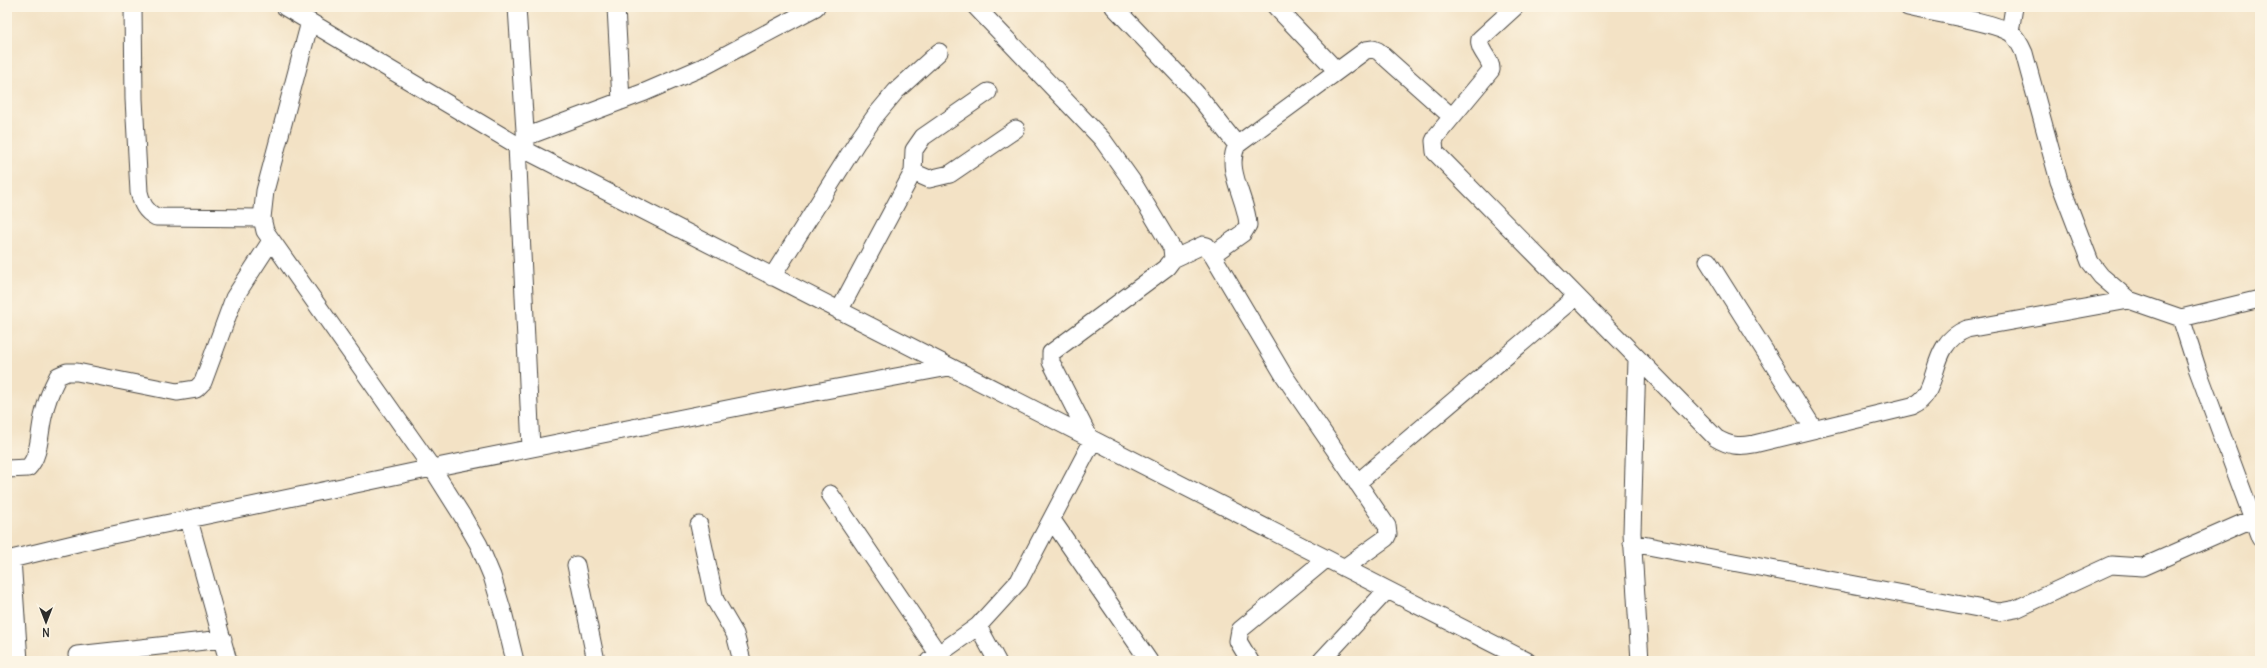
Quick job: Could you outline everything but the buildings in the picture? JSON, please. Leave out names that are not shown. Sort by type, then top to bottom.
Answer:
[{"type":"street","points":[[133,7],[134,99],[139,192],[143,206],[148,212],[156,217],[262,218]]},
{"type":"street","points":[[285,7],[523,144],[772,277],[1527,661]]},
{"type":"street","points":[[517,7],[523,144],[532,448]]},
{"type":"street","points":[[616,7],[621,102]]},
{"type":"street","points":[[976,7],[1085,120],[1113,153],[1132,181],[1172,248],[1173,260]]},
{"type":"street","points":[[1114,7],[1194,92],[1237,145]]},
{"type":"street","points":[[1276,7],[1337,71]]},
{"type":"street","points":[[1514,7],[1480,39],[1480,44],[1491,65],[1491,70],[1434,141],[1434,147],[1438,156],[1716,438],[1724,443],[1735,446],[1745,446],[1918,403],[1926,394],[1943,347],[1950,338],[1958,332],[1967,329],[2129,300]]},
{"type":"street","points":[[1908,7],[1996,26],[2010,32],[2019,42],[2024,53],[2059,181],[2090,262],[2100,276],[2129,300],[2181,318],[2260,298]]},
{"type":"street","points":[[2010,32],[2014,7]]},
{"type":"street","points":[[523,144],[703,67],[806,9]]},
{"type":"street","points":[[310,22],[265,190],[262,218],[271,241],[432,468],[479,545],[492,576],[515,661]]},
{"type":"street","points":[[1212,255],[1243,233],[1248,225],[1233,165],[1234,151],[1237,145],[1366,50],[1376,49],[1452,117]]},
{"type":"street","points":[[772,277],[852,149],[876,115],[896,91],[939,52]]},
{"type":"street","points":[[839,311],[913,172],[914,150],[923,137],[988,92]]},
{"type":"street","points":[[913,172],[929,179],[950,174],[1016,129]]},
{"type":"street","points":[[7,469],[28,468],[35,461],[43,416],[52,387],[58,376],[67,372],[77,372],[177,392],[196,389],[203,382],[234,298],[271,241]]},
{"type":"street","points":[[1092,440],[1051,362],[1051,352],[1167,268],[1173,260],[1203,245],[1206,245],[1277,365],[1387,526],[1388,534],[1386,538],[1344,568]]},
{"type":"street","points":[[1708,261],[1814,430]]},
{"type":"street","points":[[1357,483],[1576,297]]},
{"type":"street","points":[[2181,318],[2197,368],[2260,538]]},
{"type":"street","points":[[1638,359],[1632,543],[1640,661]]},
{"type":"street","points":[[18,661],[9,560],[98,538],[432,468],[949,367]]},
{"type":"street","points":[[830,494],[934,658],[978,626],[1019,581],[1052,520],[1092,440]]},
{"type":"street","points":[[1632,543],[1999,612],[2016,610],[2111,565],[2142,567],[2252,519]]},
{"type":"street","points":[[189,520],[228,661]]},
{"type":"street","points":[[1052,520],[1149,661]]},
{"type":"street","points":[[699,525],[715,600],[735,634],[742,661]]},
{"type":"street","points":[[1250,661],[1238,641],[1240,630],[1326,559]]},
{"type":"street","points":[[576,565],[596,661]]},
{"type":"street","points":[[1321,661],[1386,590]]},
{"type":"street","points":[[978,626],[997,661]]},
{"type":"street","points":[[77,655],[223,639]]}]
